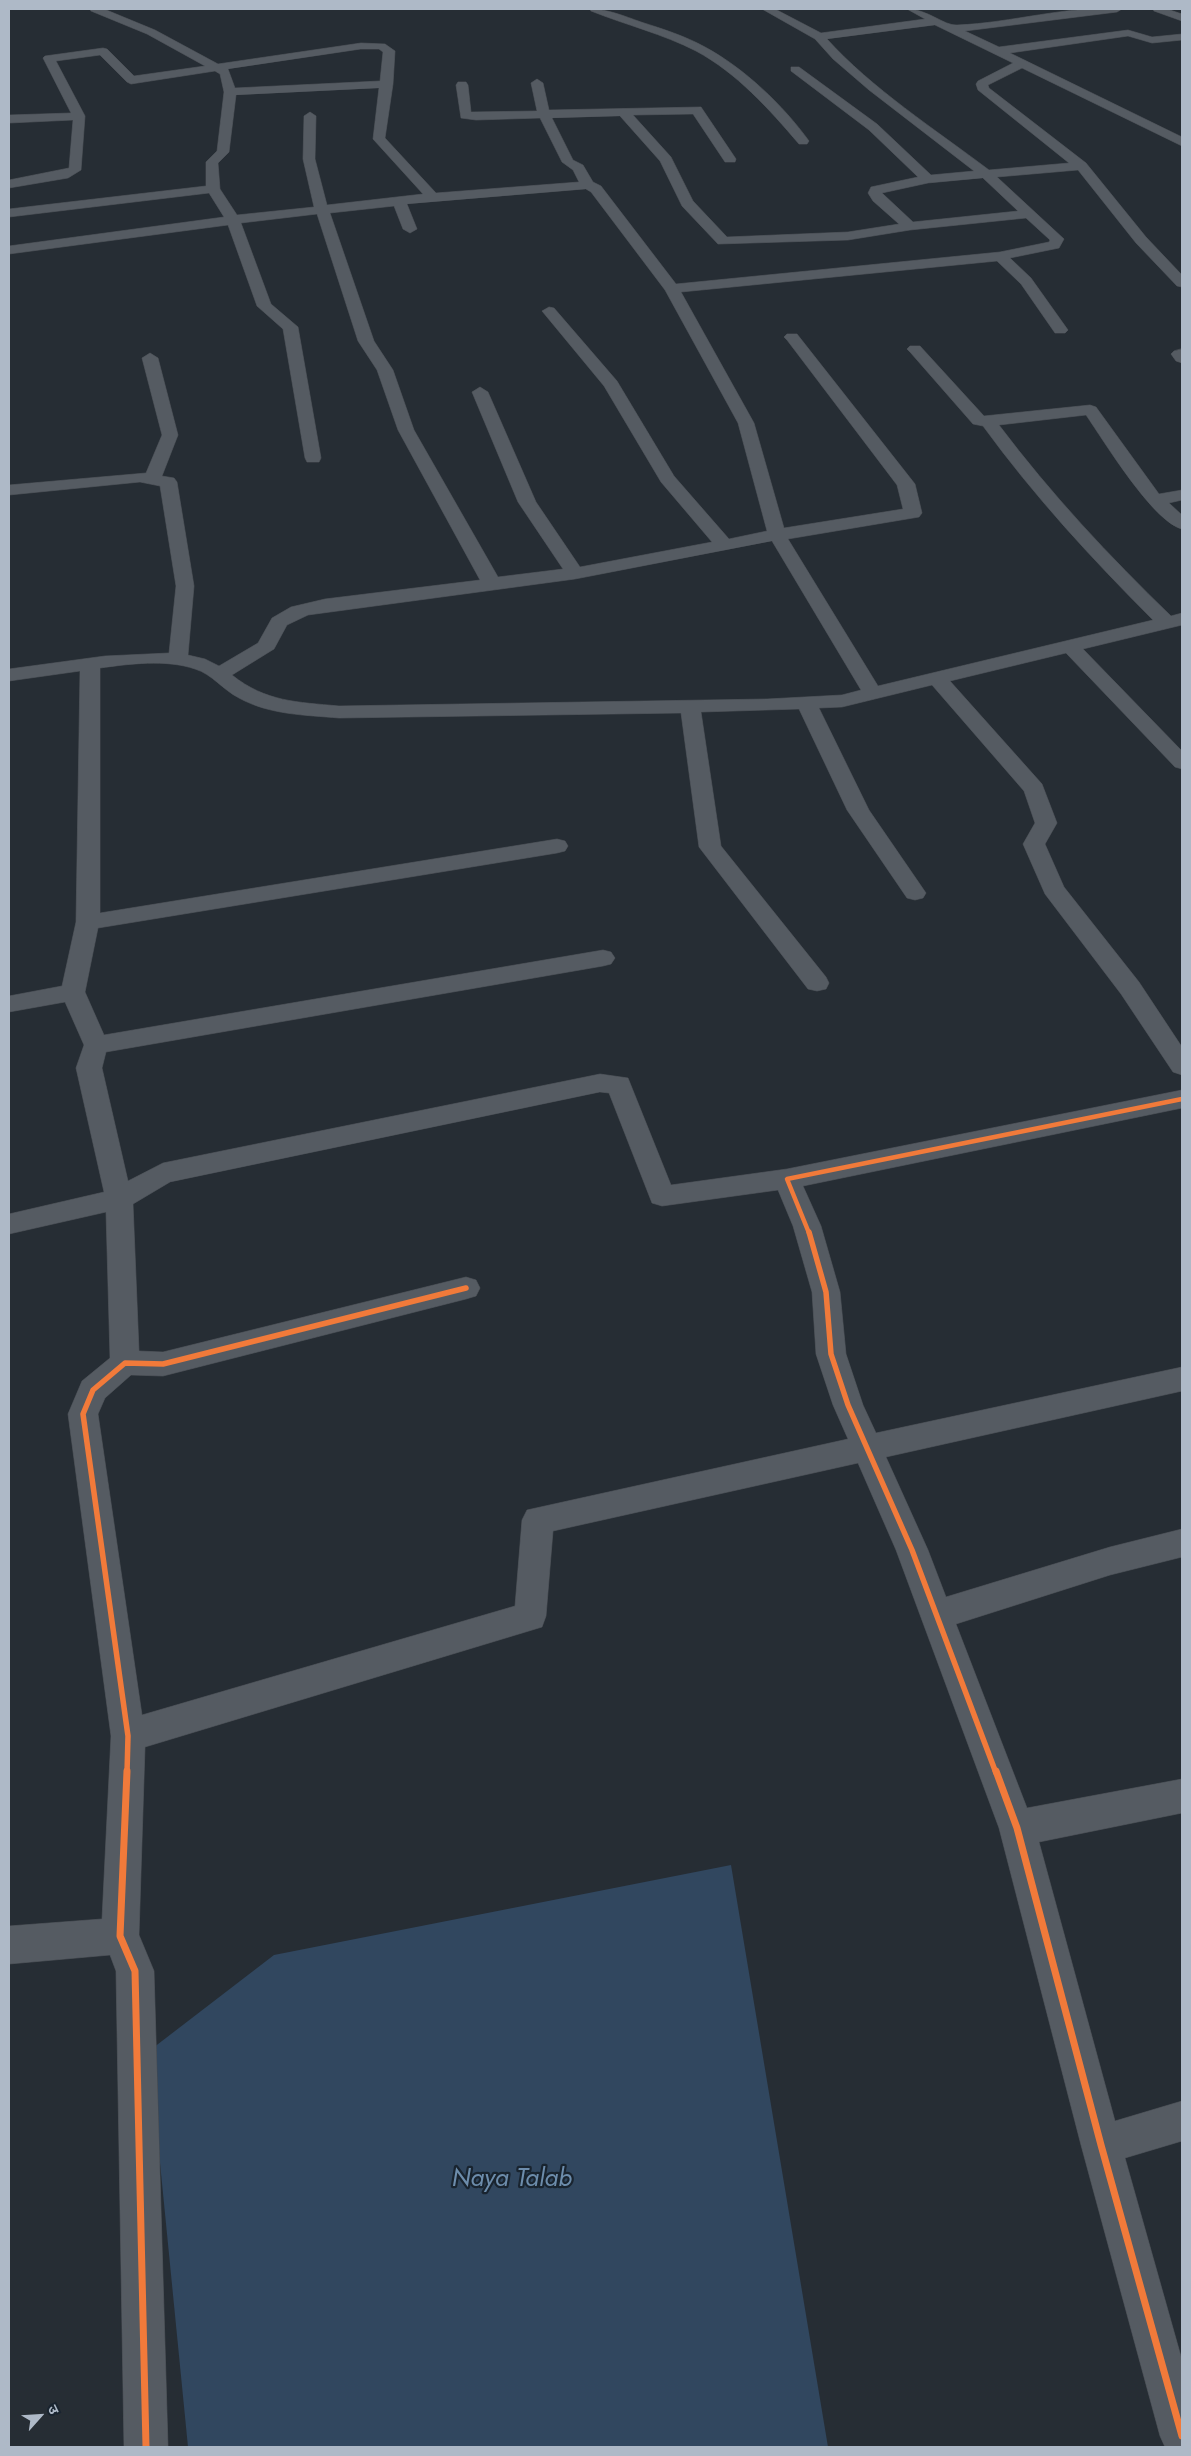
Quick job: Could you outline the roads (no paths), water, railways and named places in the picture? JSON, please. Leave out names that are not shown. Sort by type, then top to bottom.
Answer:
[{"type":"street","points":[[95,9],[151,32],[225,72],[230,92],[223,152],[212,162],[213,189],[233,220],[264,306],[290,327],[313,458]]},
{"type":"street","points":[[595,9],[679,40],[714,57],[746,82],[803,141]]},
{"type":"street","points":[[672,289],[1000,256],[1054,244],[1057,239],[987,175],[837,57],[819,37],[767,9]]},
{"type":"street","points":[[912,9],[1182,142]]},
{"type":"street","points":[[953,29],[1117,9]]},
{"type":"street","points":[[1158,9],[1182,18]]},
{"type":"street","points":[[819,37],[937,21]]},
{"type":"street","points":[[997,50],[1135,33],[1152,40],[1182,37]]},
{"type":"street","points":[[9,213],[17,194],[75,170],[79,116],[49,58],[103,51],[130,80],[361,46],[381,46],[389,51],[387,84],[379,139],[433,197]]},
{"type":"street","points":[[1023,63],[982,84],[984,90],[1081,166],[1141,240],[1182,283]]},
{"type":"street","points":[[795,69],[873,126],[928,179]]},
{"type":"street","points":[[536,83],[544,114],[568,162],[578,168],[588,185]]},
{"type":"street","points":[[230,92],[387,84]]},
{"type":"street","points":[[462,85],[465,115],[697,110],[730,159]]},
{"type":"street","points":[[624,113],[666,160],[687,203],[723,241],[848,236],[910,226],[1029,214]]},
{"type":"street","points":[[9,119],[79,116]]},
{"type":"street","points":[[310,116],[309,159],[322,210],[366,341],[385,370],[406,430],[492,584]]},
{"type":"street","points":[[910,226],[875,193],[885,187],[928,179],[1081,166]]},
{"type":"street","points":[[9,250],[233,220],[433,197],[588,185],[596,189],[672,289],[746,423],[777,534],[873,694]]},
{"type":"street","points":[[17,194],[213,189]]},
{"type":"street","points":[[399,201],[410,229]]},
{"type":"street","points":[[848,236],[871,268]]},
{"type":"street","points":[[1000,256],[1026,281],[1060,330]]},
{"type":"street","points":[[549,311],[612,384],[667,478],[725,545]]},
{"type":"street","points":[[218,674],[266,646],[274,636],[276,625],[295,612],[324,605],[575,573],[777,534],[913,513],[906,484],[792,337]]},
{"type":"street","points":[[915,349],[979,421],[1090,410],[1155,500],[1182,524]]},
{"type":"street","points":[[1182,354],[1179,354],[1182,358]]},
{"type":"street","points":[[150,358],[170,435],[152,479]]},
{"type":"street","points":[[480,392],[527,502],[575,573]]},
{"type":"street","points":[[988,421],[1018,464],[1129,586],[1174,621]]},
{"type":"street","points":[[9,490],[140,477],[168,482],[185,586],[178,659]]},
{"type":"street","points":[[1155,500],[1182,495]]},
{"type":"street","points":[[9,675],[132,660],[178,659],[201,664],[247,695],[286,708],[339,712],[690,707],[806,703],[842,701],[1174,621]]},
{"type":"street","points":[[1069,646],[1182,763]]},
{"type":"street","points":[[90,665],[88,922],[73,992],[96,1045],[89,1068],[119,1199],[125,1363]]},
{"type":"street","points":[[936,678],[1034,789],[1046,822],[1034,844],[1053,889],[1130,988],[1182,1066]]},
{"type":"street","points":[[806,703],[858,810],[914,893]]},
{"type":"street","points":[[690,707],[710,847],[817,983]]},
{"type":"street","points":[[88,922],[557,846]]},
{"type":"street","points":[[96,1045],[603,958]]},
{"type":"street","points":[[9,1004],[73,992]]},
{"type":"street","points":[[9,1224],[119,1199],[163,1173],[600,1083],[618,1084],[662,1196],[787,1179],[1182,1099]]},
{"type":"street","points":[[787,1179],[807,1226],[826,1292],[831,1354],[848,1406],[912,1550],[1017,1828],[1101,2145],[1182,2436]]},
{"type":"street","points":[[146,2447],[135,1971],[120,1936],[128,1736],[82,1414],[93,1390],[125,1363],[163,1364],[466,1288]]},
{"type":"street","points":[[128,1736],[530,1616],[538,1520],[1182,1379]]},
{"type":"street","points":[[937,1615],[1110,1562],[1182,1543]]},
{"type":"street","points":[[1017,1828],[1182,1796]]},
{"type":"street","points":[[9,1945],[120,1936]]},
{"type":"street","points":[[1101,2145],[1182,2120]]},
{"type":"water","name":"Naya Talab","points":[[731,1865],[828,2447],[188,2447],[149,2051],[274,1955]]}]
